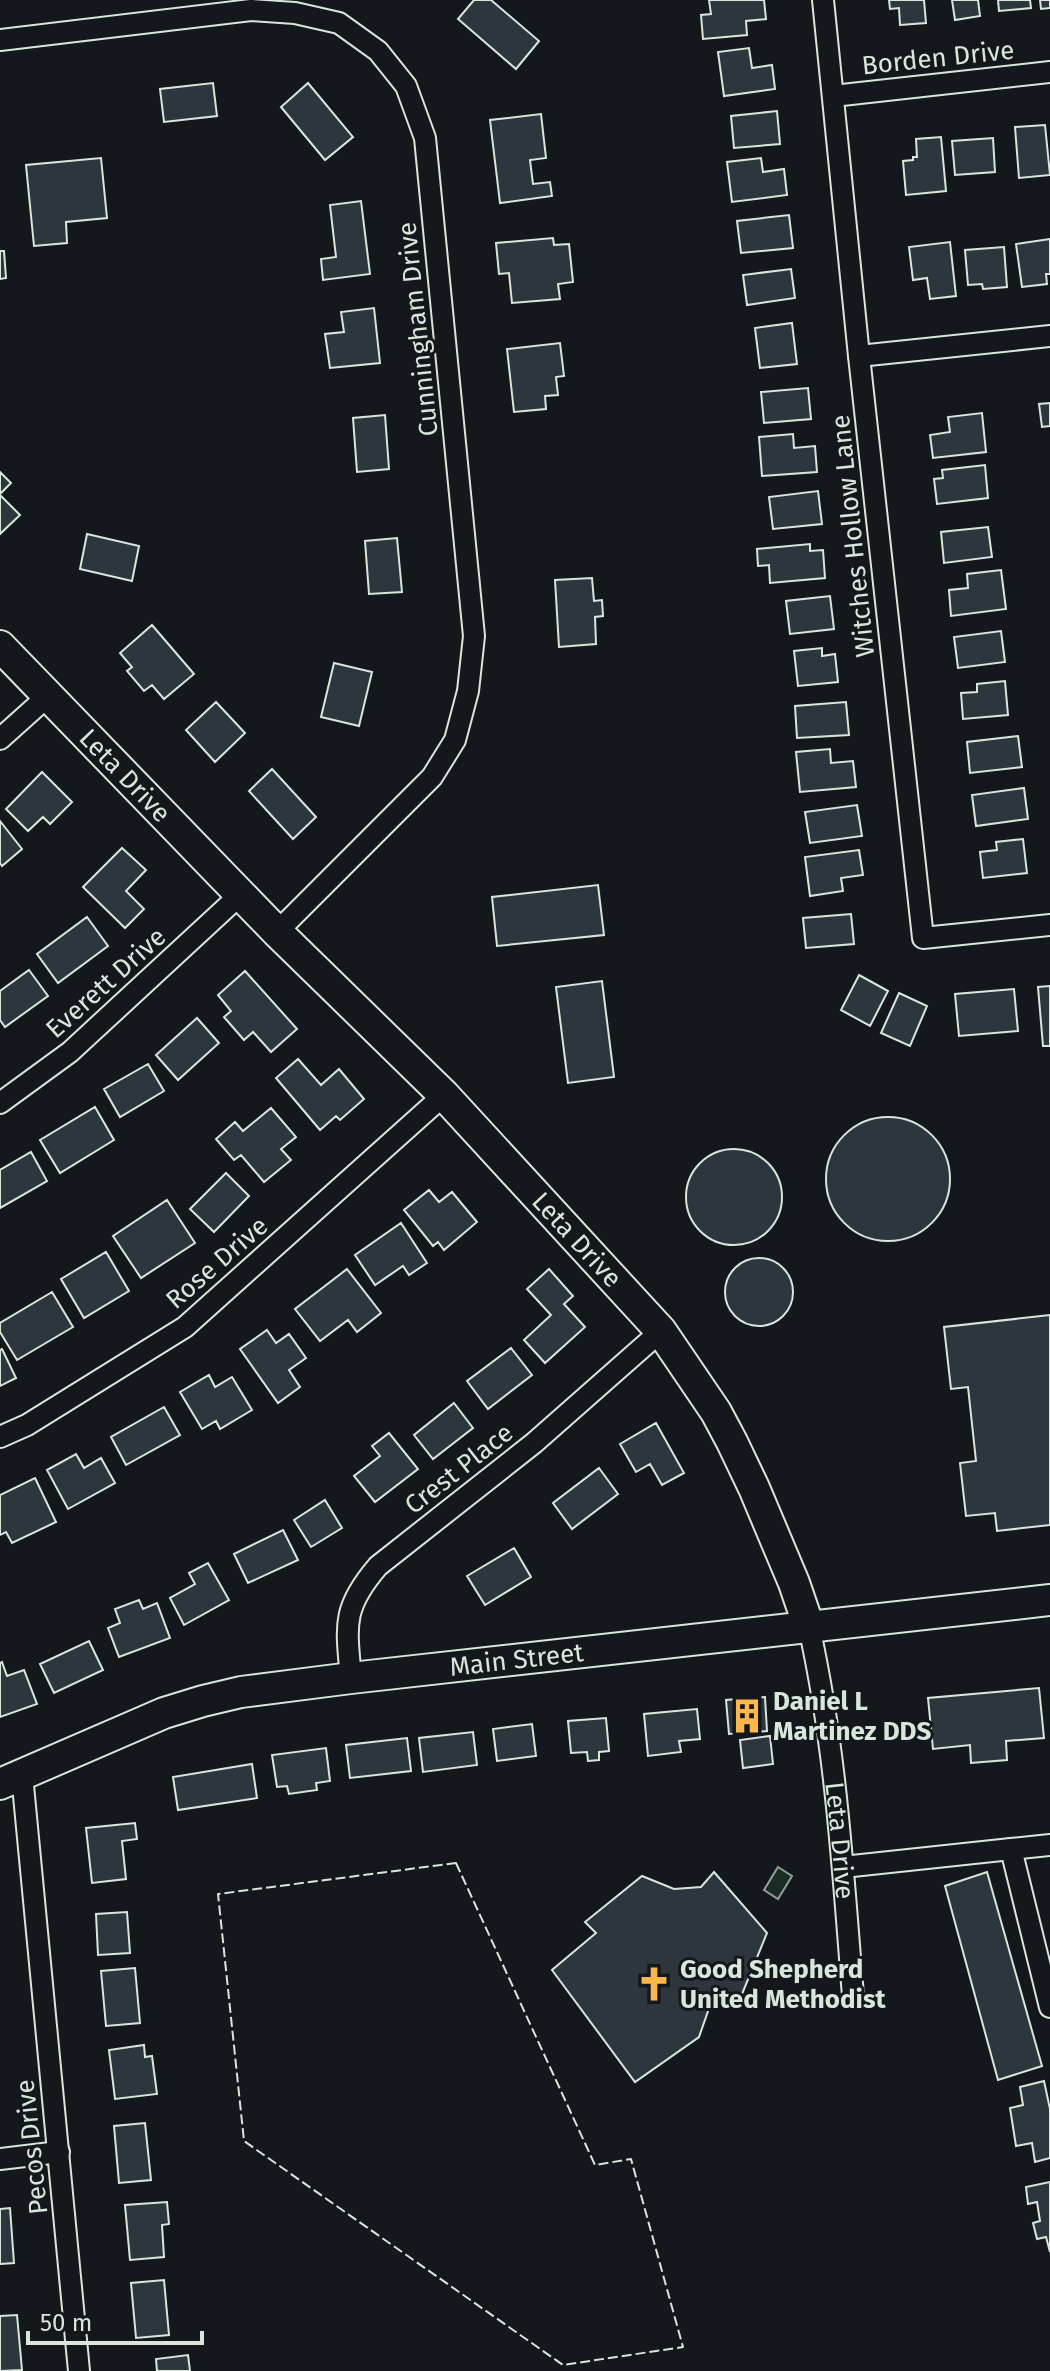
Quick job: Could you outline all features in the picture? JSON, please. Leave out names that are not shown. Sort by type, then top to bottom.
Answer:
[{"type":"street","name":"Witches Hollow Lane","points":[[823,0],[923,938],[1050,925]]},
{"type":"street","name":"Cunningham Drive","points":[[0,40],[251,10],[295,13],[339,23],[378,51],[406,86],[425,138],[474,636],[468,691],[455,740],[432,777],[277,932]]},
{"type":"street","name":"Borden Drive","points":[[833,96],[1050,72]]},
{"type":"street","points":[[859,356],[1050,336]]},
{"type":"street","name":"Leta Drive","points":[[0,646],[277,932],[444,1095],[661,1331],[716,1412],[754,1488],[809,1627],[826,1720],[843,1867],[853,1996]]},
{"type":"street","points":[[0,739],[49,695]]},
{"type":"street","name":"Everett Drive","points":[[0,1103],[70,1052],[241,894]]},
{"type":"street","name":"Rose Drive","points":[[0,1437],[27,1425],[185,1327],[444,1095]]},
{"type":"street","name":"Crest Place","points":[[351,1678],[347,1631],[349,1609],[360,1588],[378,1566],[534,1443],[661,1331]]},
{"type":"street","name":"Main Street","points":[[11,1779],[164,1713],[203,1701],[285,1685],[1050,1600]]},
{"type":"street","name":"Pecos Drive","points":[[11,1779],[59,2152],[79,2371]]},
{"type":"street","points":[[843,1867],[1050,1845]]},
{"type":"street","points":[[1011,1849],[1050,2007]]},
{"type":"street","points":[[0,2159],[59,2152]]},
{"type":"green space","points":[[778,1867],[792,1876],[778,1899],[764,1890]]},
{"type":"building","points":[[474,0],[491,0],[539,41],[516,69],[458,19]]},
{"type":"building","points":[[709,0],[764,0],[766,19],[746,21],[747,35],[703,39],[701,15],[711,14]]},
{"type":"building","points":[[889,0],[924,0],[926,23],[900,25],[899,8],[890,9]]},
{"type":"building","points":[[952,0],[978,0],[980,16],[955,20]]},
{"type":"building","points":[[998,0],[1030,0],[1031,8],[999,11]]},
{"type":"building","points":[[1040,0],[1050,0],[1050,8],[1041,9]]},
{"type":"building","points":[[749,48],[752,68],[772,65],[775,89],[724,96],[718,52]]},
{"type":"building","points":[[213,83],[217,116],[164,122],[160,89]]},
{"type":"building","points":[[308,83],[353,137],[325,160],[281,107]]},
{"type":"building","points":[[777,111],[780,144],[734,148],[731,116]]},
{"type":"building","points":[[541,114],[546,158],[530,160],[533,184],[550,182],[552,196],[500,203],[490,120]]},
{"type":"building","points":[[1045,125],[1050,175],[1019,178],[1015,127]]},
{"type":"building","points":[[941,137],[946,191],[906,195],[903,161],[917,157],[916,139]]},
{"type":"building","points":[[993,138],[995,172],[955,175],[952,141]]},
{"type":"building","points":[[101,158],[107,218],[66,222],[67,243],[34,246],[26,165]]},
{"type":"building","points":[[761,158],[763,172],[784,169],[787,195],[732,202],[727,162]]},
{"type":"building","points":[[361,201],[370,274],[323,280],[321,259],[336,257],[330,205]]},
{"type":"building","points":[[789,215],[793,248],[741,253],[737,221]]},
{"type":"building","points":[[553,238],[554,245],[569,244],[573,282],[558,284],[560,299],[512,303],[509,273],[499,274],[496,243]]},
{"type":"building","points":[[1050,239],[1047,284],[1022,287],[1016,244]]},
{"type":"building","points":[[950,242],[956,296],[930,299],[927,278],[913,280],[909,247]]},
{"type":"building","points":[[1004,247],[1007,287],[983,289],[982,284],[968,285],[965,250]]},
{"type":"building","points":[[0,251],[4,251],[6,278],[0,279]]},
{"type":"building","points":[[791,269],[795,298],[747,305],[743,275]]},
{"type":"building","points":[[374,308],[380,363],[330,368],[325,334],[344,332],[341,312]]},
{"type":"building","points":[[792,323],[797,364],[760,368],[755,328]]},
{"type":"building","points":[[560,343],[564,376],[556,377],[558,395],[545,396],[546,409],[514,412],[507,349]]},
{"type":"building","points":[[808,388],[811,419],[764,423],[761,392]]},
{"type":"building","points":[[1050,403],[1050,426],[1042,427],[1039,404]]},
{"type":"building","points":[[982,413],[986,452],[933,458],[930,435],[950,432],[948,417]]},
{"type":"building","points":[[385,415],[389,469],[357,472],[353,418]]},
{"type":"building","points":[[793,434],[794,448],[815,446],[817,472],[762,476],[759,437]]},
{"type":"building","points":[[985,465],[988,498],[937,504],[934,479],[943,478],[942,470]]},
{"type":"building","points":[[0,472],[11,483],[0,494]]},
{"type":"building","points":[[818,491],[822,524],[773,529],[769,497]]},
{"type":"building","points":[[0,495],[20,515],[0,534]]},
{"type":"building","points":[[988,527],[992,557],[944,563],[941,532]]},
{"type":"building","points":[[87,534],[139,546],[132,581],[80,569]]},
{"type":"building","points":[[397,538],[402,592],[369,594],[365,541]]},
{"type":"building","points":[[810,544],[810,551],[823,550],[825,578],[770,583],[769,565],[758,566],[757,549]]},
{"type":"building","points":[[1001,570],[1006,609],[951,616],[949,590],[968,588],[967,574]]},
{"type":"building","points":[[592,578],[594,601],[602,600],[603,616],[595,617],[596,644],[559,647],[555,580]]},
{"type":"building","points":[[830,596],[834,629],[790,634],[786,601]]},
{"type":"building","points":[[152,625],[194,674],[164,699],[152,685],[144,691],[127,671],[132,667],[120,653]]},
{"type":"building","points":[[1001,631],[1005,662],[958,668],[954,637]]},
{"type":"building","points":[[822,648],[822,656],[835,654],[838,682],[798,686],[794,651]]},
{"type":"building","points":[[334,663],[372,672],[359,726],[321,717]]},
{"type":"building","points":[[1005,681],[1008,715],[963,719],[961,693],[977,692],[977,684]]},
{"type":"building","points":[[216,702],[245,733],[215,762],[186,730]]},
{"type":"building","points":[[846,702],[849,735],[797,738],[795,706]]},
{"type":"building","points":[[1018,736],[1022,767],[970,773],[967,742]]},
{"type":"building","points":[[830,749],[831,763],[853,761],[856,787],[800,792],[796,752]]},
{"type":"building","points":[[272,769],[316,817],[293,839],[249,791]]},
{"type":"building","points":[[42,772],[72,802],[50,824],[43,817],[28,831],[6,809]]},
{"type":"building","points":[[1024,788],[1028,819],[976,826],[972,795]]},
{"type":"building","points":[[857,805],[862,836],[810,843],[805,812]]},
{"type":"building","points":[[0,821],[22,849],[2,866],[0,863]]},
{"type":"building","points":[[1023,839],[1027,873],[983,878],[980,852],[997,850],[996,842]]},
{"type":"building","points":[[122,848],[146,870],[126,891],[144,909],[125,928],[83,887]]},
{"type":"building","points":[[859,850],[863,875],[841,878],[843,891],[810,896],[805,857]]},
{"type":"building","points":[[598,885],[604,935],[497,946],[492,897]]},
{"type":"building","points":[[851,914],[854,944],[806,948],[803,918]]},
{"type":"building","points":[[87,917],[108,946],[58,983],[37,954]]},
{"type":"building","points":[[29,970],[48,996],[5,1027],[0,1020],[0,991]]},
{"type":"building","points":[[245,971],[297,1029],[271,1052],[253,1032],[244,1040],[224,1017],[231,1011],[218,995]]},
{"type":"building","points":[[859,975],[888,991],[870,1026],[841,1010]]},
{"type":"building","points":[[602,981],[614,1077],[568,1083],[556,987]]},
{"type":"building","points":[[1050,986],[1050,1046],[1043,1046],[1038,987]]},
{"type":"building","points":[[1014,989],[1018,1031],[959,1036],[955,994]]},
{"type":"building","points":[[899,993],[927,1006],[910,1046],[881,1033]]},
{"type":"building","points":[[197,1018],[219,1043],[178,1080],[156,1055]]},
{"type":"building","points":[[298,1059],[321,1085],[339,1069],[364,1099],[340,1120],[336,1116],[320,1130],[276,1078]]},
{"type":"building","points":[[148,1064],[164,1091],[120,1117],[104,1089]]},
{"type":"building","points":[[95,1107],[114,1140],[60,1173],[40,1140]]},
{"type":"building","points":[[271,1108],[296,1137],[281,1149],[291,1160],[264,1182],[241,1155],[234,1160],[216,1139],[235,1122],[243,1131]]},
{"type":"building","points":[[888,1117],[912,1122],[932,1135],[945,1155],[950,1179],[945,1203],[932,1223],[912,1236],[888,1241],[864,1236],[844,1223],[831,1203],[826,1179],[831,1155],[844,1135],[864,1122]]},
{"type":"building","points":[[734,1149],[752,1153],[768,1163],[778,1179],[782,1197],[778,1215],[768,1231],[752,1241],[734,1245],[716,1241],[700,1231],[690,1215],[686,1197],[690,1179],[700,1163],[716,1153]]},
{"type":"building","points":[[31,1152],[47,1181],[0,1208],[0,1170]]},
{"type":"building","points":[[226,1173],[249,1196],[214,1232],[190,1209]]},
{"type":"building","points":[[429,1190],[439,1202],[452,1192],[477,1222],[444,1250],[438,1242],[433,1246],[404,1210]]},
{"type":"building","points":[[167,1200],[195,1243],[141,1278],[113,1236]]},
{"type":"building","points":[[401,1223],[427,1263],[409,1275],[403,1266],[375,1285],[355,1255]]},
{"type":"building","points":[[106,1252],[129,1291],[84,1318],[61,1279]]},
{"type":"building","points":[[766,1258],[787,1273],[793,1292],[791,1305],[783,1316],[766,1326],[752,1326],[735,1316],[727,1305],[725,1285],[735,1268],[746,1260]]},
{"type":"building","points":[[347,1269],[381,1313],[357,1332],[348,1320],[320,1341],[295,1309]]},
{"type":"building","points":[[549,1269],[573,1296],[564,1304],[585,1327],[545,1363],[524,1340],[551,1315],[527,1289]]},
{"type":"building","points":[[52,1292],[73,1327],[17,1360],[0,1332],[0,1323]]},
{"type":"building","points":[[1050,1315],[1050,1525],[997,1531],[995,1513],[966,1516],[960,1463],[976,1461],[968,1387],[951,1389],[944,1327]]},
{"type":"building","points":[[267,1330],[276,1343],[289,1334],[306,1358],[289,1370],[300,1387],[278,1403],[240,1349]]},
{"type":"building","points":[[511,1348],[532,1375],[488,1409],[467,1381]]},
{"type":"building","points":[[0,1350],[16,1378],[0,1386]]},
{"type":"building","points":[[209,1375],[215,1387],[232,1377],[252,1410],[220,1429],[216,1421],[202,1429],[180,1392]]},
{"type":"building","points":[[454,1403],[473,1428],[433,1459],[414,1435]]},
{"type":"building","points":[[164,1407],[180,1435],[126,1465],[111,1437]]},
{"type":"building","points":[[656,1423],[684,1473],[662,1485],[650,1464],[636,1472],[620,1444]]},
{"type":"building","points":[[389,1433],[418,1469],[375,1502],[354,1476],[380,1456],[372,1446]]},
{"type":"building","points":[[76,1454],[84,1468],[101,1458],[115,1483],[68,1509],[47,1470]]},
{"type":"building","points":[[599,1468],[618,1494],[572,1529],[553,1503]]},
{"type":"building","points":[[35,1478],[56,1522],[12,1543],[6,1532],[0,1535],[0,1495]]},
{"type":"building","points":[[325,1500],[342,1528],[311,1547],[294,1520]]},
{"type":"building","points":[[283,1530],[298,1560],[248,1583],[234,1554]]},
{"type":"building","points":[[514,1548],[531,1577],[485,1605],[467,1576]]},
{"type":"building","points":[[208,1563],[229,1600],[184,1625],[170,1598],[195,1584],[189,1573]]},
{"type":"building","points":[[139,1600],[143,1609],[157,1603],[170,1638],[119,1657],[108,1628],[120,1623],[115,1609]]},
{"type":"building","points":[[89,1641],[103,1670],[54,1693],[40,1664]]},
{"type":"building","points":[[0,1663],[7,1676],[24,1670],[37,1704],[0,1717]]},
{"type":"building","points":[[1039,1688],[1044,1738],[1006,1741],[1007,1760],[971,1763],[970,1745],[933,1749],[928,1698]]},
{"type":"building","name":"Daniel L Martinez DDS","points":[[765,1697],[767,1731],[729,1734],[726,1700]]},
{"type":"building","points":[[697,1709],[700,1739],[679,1741],[681,1752],[648,1756],[644,1714]]},
{"type":"building","points":[[606,1718],[609,1751],[599,1752],[599,1760],[588,1761],[587,1752],[571,1753],[568,1721]]},
{"type":"building","points":[[532,1724],[536,1756],[497,1761],[493,1729]]},
{"type":"building","points":[[473,1732],[477,1765],[423,1772],[419,1738]]},
{"type":"building","points":[[770,1736],[773,1764],[743,1768],[740,1740]]},
{"type":"building","points":[[407,1738],[411,1771],[350,1778],[346,1745]]},
{"type":"building","points":[[326,1748],[330,1781],[316,1783],[317,1790],[289,1794],[287,1786],[277,1787],[272,1755]]},
{"type":"building","points":[[252,1764],[257,1798],[178,1810],[173,1777]]},
{"type":"building","points":[[135,1823],[137,1839],[122,1841],[126,1879],[92,1883],[86,1828]]},
{"type":"building","name":"Good Shepherd United Methodist","points":[[714,1872],[767,1933],[740,1999],[732,2003],[713,1997],[699,2037],[635,2082],[552,1970],[596,1933],[585,1922],[642,1876],[674,1889],[701,1887]]},
{"type":"building","points":[[987,1872],[1042,2066],[998,2080],[945,1886]]},
{"type":"building","points":[[127,1912],[130,1953],[98,1955],[96,1914]]},
{"type":"building","points":[[135,1968],[140,2023],[106,2026],[101,1971]]},
{"type":"building","points":[[144,2045],[145,2057],[152,2056],[157,2094],[115,2099],[109,2050]]},
{"type":"building","points":[[1044,2081],[1050,2109],[1050,2158],[1035,2162],[1032,2143],[1016,2146],[1010,2108],[1023,2105],[1020,2087]]},
{"type":"building","points":[[145,2123],[151,2180],[119,2183],[114,2126]]},
{"type":"building","points":[[1050,2182],[1050,2252],[1046,2237],[1037,2239],[1033,2223],[1040,2221],[1037,2202],[1028,2204],[1026,2187]]},
{"type":"building","points":[[167,2202],[169,2224],[162,2225],[164,2257],[130,2260],[125,2205]]},
{"type":"building","points":[[10,2208],[14,2263],[0,2264],[0,2209]]},
{"type":"building","points":[[164,2280],[169,2335],[136,2338],[131,2283]]},
{"type":"building","points":[[17,2315],[22,2370],[0,2371],[0,2316]]},
{"type":"building","points":[[188,2355],[190,2371],[157,2371],[156,2359]]},
{"type":"fence","points":[[456,1863],[595,2165],[631,2159],[683,2347],[563,2365],[244,2141],[218,1894],[456,1863]]},
{"type":"place","name":"Daniel L Martinez DDS","points":[[747,1716]]},
{"type":"place","name":"Good Shepherd United Methodist","points":[[654,1984]]}]
